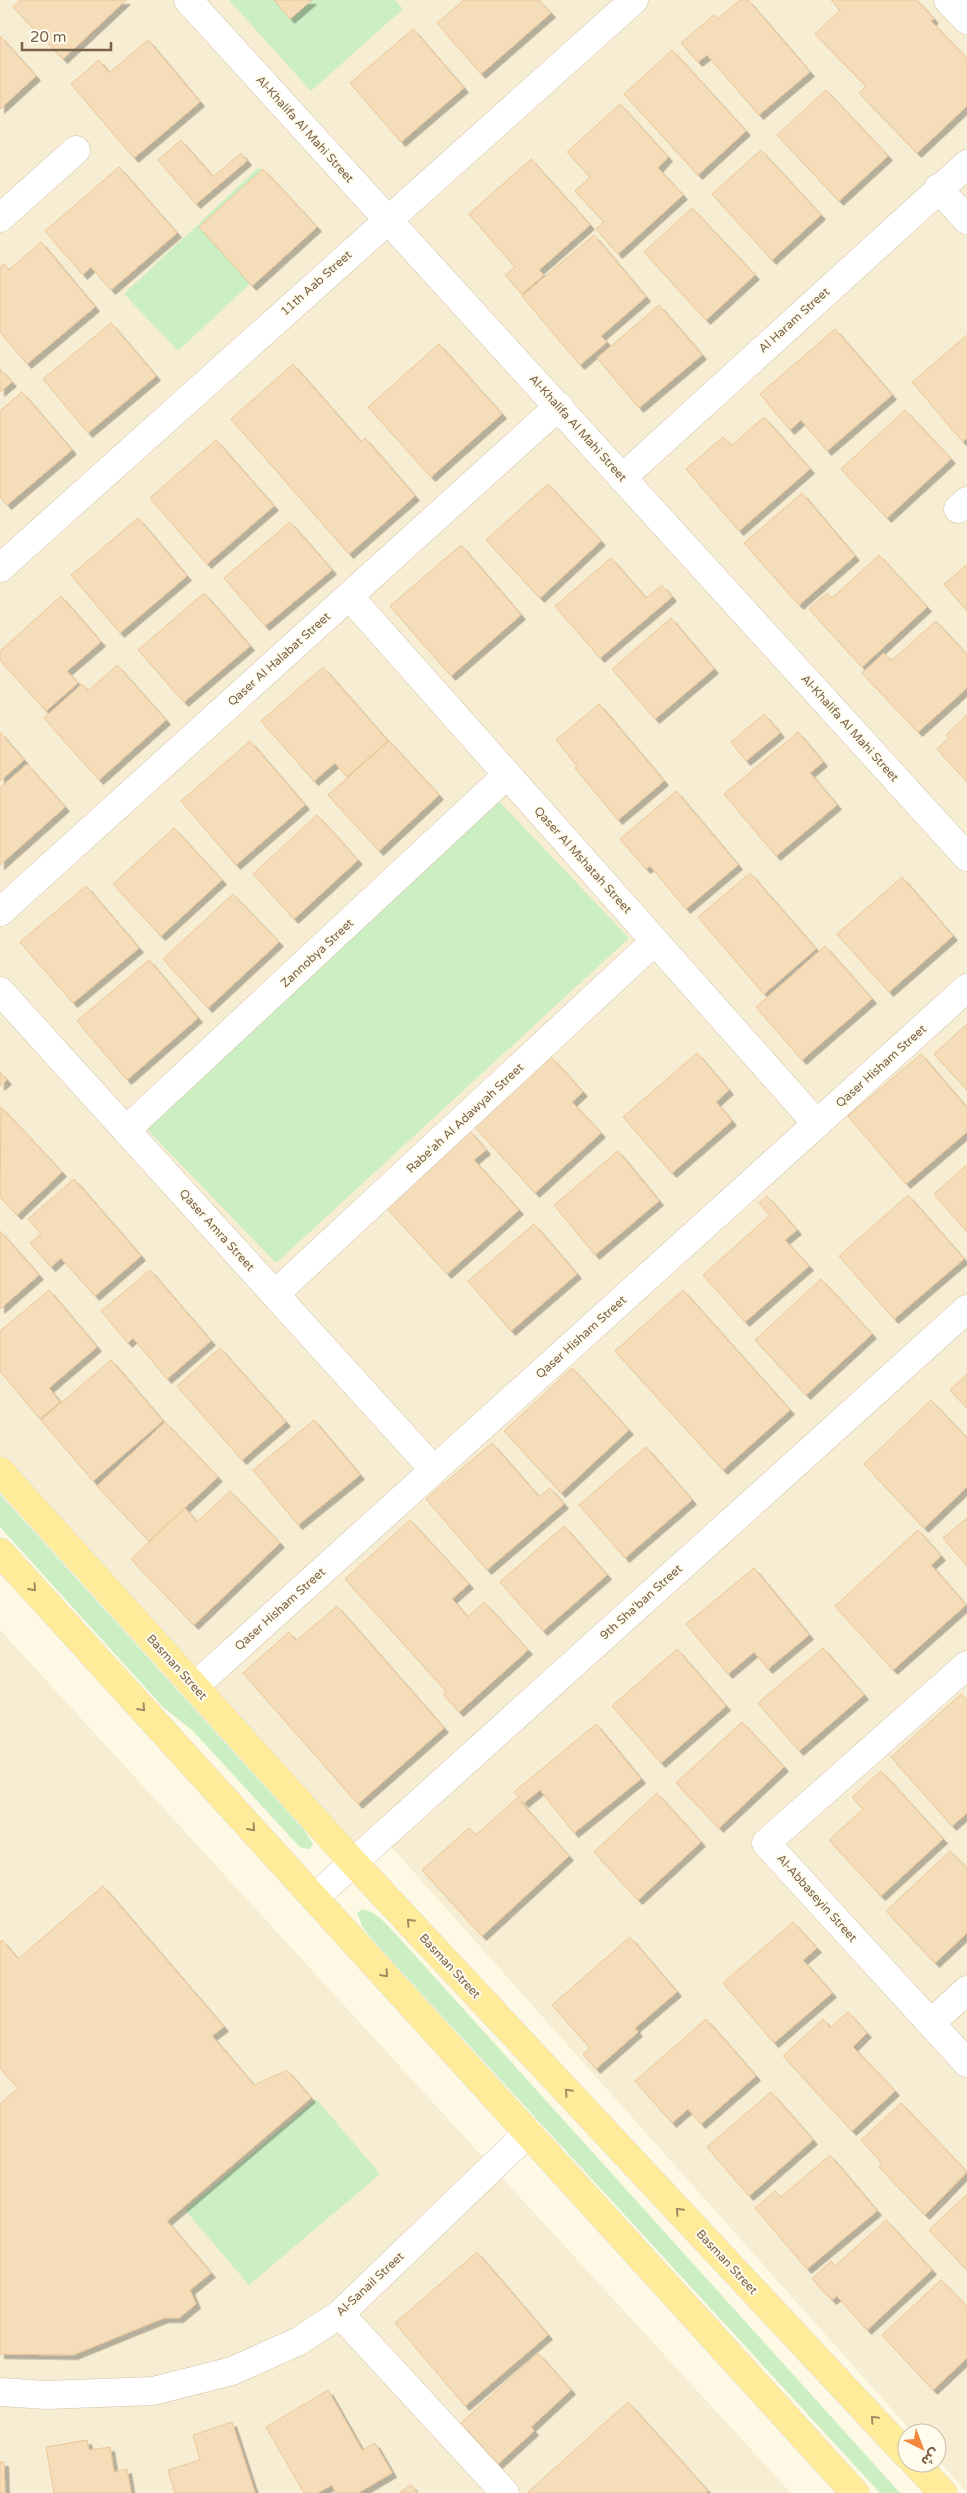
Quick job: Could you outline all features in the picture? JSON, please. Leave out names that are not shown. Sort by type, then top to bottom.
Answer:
[{"type":"main road","name":"Basman Street","points":[[0,1471],[353,1862],[897,2444]]},
{"type":"main road","points":[[0,1552],[855,2493]]},
{"type":"main road","points":[[924,2473],[943,2493]]},
{"type":"street","name":"Al-Khalifa Al Mahi Street","points":[[188,0],[967,857]]},
{"type":"street","name":"11th Aab Street","points":[[0,568],[387,219],[634,0]]},
{"type":"street","points":[[948,0],[967,20]]},
{"type":"street","points":[[1,216],[76,150]]},
{"type":"street","name":"Al Haram Street","points":[[622,478],[938,188],[967,164]]},
{"type":"street","points":[[938,188],[967,220]]},
{"type":"street","name":"Qaser Al Halabat Street","points":[[0,912],[558,406]]},
{"type":"street","name":"Qaser Al Mshatah Street","points":[[349,596],[817,1124]]},
{"type":"street","name":"Zannobya Street","points":[[126,1130],[507,775]]},
{"type":"street","name":"Rabe'ah Al Adawyah Street","points":[[274,1294],[655,941]]},
{"type":"street","name":"Qaser Hisham Street","points":[[195,1686],[967,988]]},
{"type":"street","name":"Qaser Amra Street","points":[[0,991],[434,1470]]},
{"type":"street","name":"9th Sha'ban Street","points":[[315,1897],[967,1309]]},
{"type":"street","name":"Al-Abbaseyin Street","points":[[967,1665],[766,1843],[967,2063]]},
{"type":"street","points":[[931,2023],[967,1990]]},
{"type":"street","name":"Al-Sanail Street","points":[[0,2392],[46,2395],[153,2391],[232,2371],[299,2341],[340,2314],[529,2132]]},
{"type":"street","points":[[340,2314],[505,2493]]},
{"type":"shaded area","points":[[0,0],[967,0],[967,1310],[353,1862],[0,1473]]},
{"type":"shaded area","points":[[967,1315],[967,2493],[947,2470],[947,2423],[904,2423],[386,1841]]},
{"type":"shaded area","points":[[0,1630],[791,2493],[0,2493]]},
{"type":"green space","points":[[229,0],[395,0],[403,9],[311,91]]},
{"type":"green space","points":[[259,167],[313,225],[178,351],[124,294]]},
{"type":"green space","points":[[496,798],[629,938],[276,1263],[144,1126]]},
{"type":"green space","points":[[0,1494],[304,1830],[313,1844],[310,1849],[301,1848],[193,1731],[163,1707],[0,1527]]},
{"type":"green space","points":[[362,1909],[375,1914],[393,1931],[900,2493],[880,2493],[377,1945],[363,1928],[357,1913]]},
{"type":"green space","points":[[316,2099],[380,2174],[249,2285],[185,2210]]},
{"type":"building","points":[[21,0],[126,0],[63,59],[13,7]]},
{"type":"building","points":[[274,0],[312,0],[290,19]]},
{"type":"building","points":[[464,0],[539,0],[551,13],[481,74],[437,23]]},
{"type":"building","points":[[740,0],[748,0],[810,72],[759,115],[707,55],[698,62],[681,43],[714,15],[717,19]]},
{"type":"building","points":[[831,0],[917,0],[934,19],[931,21],[967,59],[967,106],[917,153],[859,93],[866,86],[815,34],[840,10]]},
{"type":"building","points":[[413,29],[464,88],[401,142],[350,83]]},
{"type":"building","points":[[0,36],[36,76],[0,109]]},
{"type":"building","points":[[148,40],[200,102],[134,158],[71,84],[99,60],[109,73]]},
{"type":"building","points":[[672,50],[746,131],[698,175],[624,94]]},
{"type":"building","points":[[826,90],[888,156],[839,201],[777,135]]},
{"type":"building","points":[[620,104],[668,157],[658,168],[683,195],[618,254],[596,229],[604,222],[575,191],[590,177],[567,152]]},
{"type":"building","points":[[181,140],[213,177],[241,153],[247,161],[196,204],[158,160]]},
{"type":"building","points":[[761,150],[821,215],[772,260],[712,194]]},
{"type":"building","points":[[531,159],[590,225],[539,270],[544,275],[522,294],[505,275],[515,267],[469,214]]},
{"type":"building","points":[[119,167],[177,233],[111,290],[91,267],[83,275],[45,231]]},
{"type":"building","points":[[263,169],[317,227],[252,286],[199,227]]},
{"type":"building","points":[[692,208],[755,275],[706,320],[644,252]]},
{"type":"building","points":[[594,235],[646,297],[601,336],[607,342],[580,365],[522,296]]},
{"type":"building","points":[[41,242],[95,307],[27,364],[0,332],[0,267],[4,264],[9,270]]},
{"type":"building","points":[[659,305],[702,355],[639,408],[597,358]]},
{"type":"building","points":[[111,323],[156,376],[88,433],[43,379]]},
{"type":"building","points":[[835,329],[892,395],[827,451],[801,420],[790,430],[760,394]]},
{"type":"building","points":[[967,335],[967,438],[963,442],[912,382]]},
{"type":"building","points":[[439,344],[502,414],[431,477],[368,407]]},
{"type":"building","points":[[293,364],[361,442],[365,438],[415,496],[349,554],[231,419]]},
{"type":"building","points":[[0,369],[12,382],[0,392]]},
{"type":"building","points":[[22,392],[72,450],[7,505],[0,497],[0,411]]},
{"type":"building","points":[[905,410],[951,459],[887,518],[841,469]]},
{"type":"building","points":[[764,417],[810,469],[739,531],[686,469],[723,437],[731,446]]},
{"type":"building","points":[[216,440],[274,506],[207,564],[150,498]]},
{"type":"building","points":[[548,484],[601,541],[540,598],[486,540]]},
{"type":"building","points":[[802,493],[855,556],[799,605],[744,543]]},
{"type":"building","points":[[138,518],[187,576],[120,633],[71,575]]},
{"type":"building","points":[[290,522],[332,570],[265,626],[224,578]]},
{"type":"building","points":[[461,545],[521,615],[451,676],[390,606]]},
{"type":"building","points":[[879,555],[927,607],[862,667],[809,609],[827,593],[832,598]]},
{"type":"building","points":[[611,558],[646,598],[662,585],[672,597],[600,658],[555,606]]},
{"type":"building","points":[[967,565],[967,611],[944,584]]},
{"type":"building","points":[[204,593],[250,646],[184,702],[138,650]]},
{"type":"building","points":[[61,596],[101,642],[67,671],[78,683],[46,711],[0,660],[0,651]]},
{"type":"building","points":[[671,618],[714,669],[655,719],[612,669]]},
{"type":"building","points":[[936,621],[967,655],[967,688],[918,732],[862,673],[884,653],[891,661]]},
{"type":"building","points":[[117,665],[166,720],[99,780],[44,718],[82,684],[88,691]]},
{"type":"building","points":[[323,667],[388,741],[347,777],[335,763],[314,781],[261,721]]},
{"type":"building","points":[[599,704],[664,781],[618,820],[575,768],[577,766],[556,740]]},
{"type":"building","points":[[764,714],[780,733],[746,761],[731,742]]},
{"type":"building","points":[[967,715],[967,782],[937,749],[949,738],[946,735]]},
{"type":"building","points":[[0,732],[24,760],[0,781]]},
{"type":"building","points":[[798,732],[823,762],[810,773],[837,805],[776,856],[724,794]]},
{"type":"building","points":[[250,741],[305,805],[236,865],[181,801]]},
{"type":"building","points":[[389,741],[439,795],[379,851],[328,795]]},
{"type":"building","points":[[27,764],[65,807],[0,865],[0,788]]},
{"type":"building","points":[[676,791],[738,865],[686,909],[650,866],[646,869],[620,839]]},
{"type":"building","points":[[317,815],[358,860],[294,919],[253,874]]},
{"type":"building","points":[[174,828],[222,880],[161,936],[113,884]]},
{"type":"building","points":[[750,873],[816,949],[764,994],[698,917]]},
{"type":"building","points":[[902,877],[953,936],[889,992],[837,934]]},
{"type":"building","points":[[86,886],[139,948],[73,1003],[20,942]]},
{"type":"building","points":[[233,894],[279,942],[208,1008],[163,959]]},
{"type":"building","points":[[825,946],[872,999],[802,1060],[756,1007]]},
{"type":"building","points":[[149,960],[198,1018],[127,1080],[77,1021]]},
{"type":"building","points":[[967,1024],[967,1090],[934,1054]]},
{"type":"building","points":[[697,1053],[729,1090],[716,1102],[732,1121],[672,1173],[623,1117]]},
{"type":"building","points":[[921,1054],[967,1108],[967,1132],[906,1184],[848,1116]]},
{"type":"building","points":[[551,1057],[583,1092],[572,1102],[601,1133],[535,1193],[474,1126]]},
{"type":"building","points":[[0,1072],[7,1080],[0,1086]]},
{"type":"building","points":[[1,1107],[62,1172],[17,1215],[0,1197]]},
{"type":"building","points":[[469,1130],[486,1150],[474,1160],[519,1210],[447,1274],[385,1206]]},
{"type":"building","points":[[618,1151],[659,1201],[595,1255],[554,1205]]},
{"type":"building","points":[[967,1165],[967,1232],[934,1194]]},
{"type":"building","points":[[74,1179],[141,1256],[95,1296],[61,1258],[51,1267],[30,1243],[41,1234],[28,1219]]},
{"type":"building","points":[[908,1195],[964,1259],[894,1319],[839,1256]]},
{"type":"building","points":[[767,1196],[797,1230],[785,1240],[809,1266],[745,1322],[703,1275],[770,1215],[759,1203]]},
{"type":"building","points":[[534,1224],[577,1274],[511,1331],[468,1281]]},
{"type":"building","points":[[0,1231],[39,1275],[0,1309]]},
{"type":"building","points":[[150,1270],[211,1341],[167,1379],[133,1338],[128,1343],[101,1311]]},
{"type":"building","points":[[821,1279],[872,1334],[806,1395],[755,1340]]},
{"type":"building","points":[[49,1290],[97,1347],[49,1388],[60,1402],[40,1419],[0,1371],[0,1331]]},
{"type":"building","points":[[683,1290],[790,1410],[723,1470],[615,1351]]},
{"type":"building","points":[[220,1348],[286,1422],[242,1460],[177,1386]]},
{"type":"building","points":[[111,1360],[163,1421],[93,1481],[41,1420]]},
{"type":"building","points":[[572,1368],[629,1430],[561,1493],[504,1431]]},
{"type":"building","points":[[967,1374],[967,1408],[950,1390]]},
{"type":"building","points":[[931,1400],[967,1438],[967,1487],[924,1528],[864,1464]]},
{"type":"building","points":[[314,1420],[360,1475],[298,1525],[253,1470]]},
{"type":"building","points":[[165,1422],[218,1477],[149,1541],[97,1486]]},
{"type":"building","points":[[492,1443],[539,1497],[550,1488],[564,1504],[487,1570],[426,1499]]},
{"type":"building","points":[[646,1447],[692,1500],[625,1558],[579,1505]]},
{"type":"building","points":[[230,1491],[280,1543],[194,1625],[131,1559],[185,1508],[197,1522]]},
{"type":"building","points":[[967,1518],[967,1566],[943,1538]]},
{"type":"building","points":[[410,1520],[469,1584],[452,1599],[468,1617],[484,1602],[528,1650],[459,1712],[443,1694],[446,1691],[345,1579]]},
{"type":"building","points":[[564,1526],[607,1575],[543,1631],[500,1582]]},
{"type":"building","points":[[918,1530],[941,1556],[931,1565],[966,1605],[893,1670],[835,1606]]},
{"type":"building","points":[[754,1568],[809,1635],[768,1669],[754,1652],[728,1674],[686,1624]]},
{"type":"building","points":[[337,1606],[444,1728],[358,1804],[243,1673],[289,1632],[296,1641]]},
{"type":"building","points":[[823,1648],[864,1695],[799,1751],[758,1703]]},
{"type":"building","points":[[677,1649],[726,1706],[661,1763],[612,1706]]},
{"type":"building","points":[[961,1694],[967,1700],[967,1813],[952,1826],[891,1757]]},
{"type":"building","points":[[742,1722],[784,1767],[719,1828],[676,1783]]},
{"type":"building","points":[[596,1724],[641,1779],[574,1833],[540,1790],[524,1803],[514,1792]]},
{"type":"building","points":[[881,1771],[943,1839],[881,1896],[829,1840],[863,1809],[852,1797]]},
{"type":"building","points":[[657,1793],[701,1842],[638,1900],[594,1852]]},
{"type":"building","points":[[517,1798],[569,1856],[482,1936],[422,1870],[469,1828],[476,1835]]},
{"type":"building","points":[[950,1851],[967,1868],[967,1933],[935,1963],[886,1911]]},
{"type":"building","points":[[103,1886],[224,2027],[212,2036],[254,2085],[287,2070],[311,2098],[167,2221],[211,2273],[190,2290],[196,2304],[179,2318],[164,2318],[73,2355],[0,2354],[0,2104],[18,2088],[0,2068],[0,1942],[2,1940],[18,1959]]},
{"type":"building","points":[[793,1922],[817,1948],[803,1960],[832,1993],[774,2043],[723,1983]]},
{"type":"building","points":[[630,1937],[677,1992],[635,2028],[638,2032],[596,2069],[583,2054],[590,2048],[552,2005]]},
{"type":"building","points":[[848,2012],[867,2033],[853,2047],[895,2091],[852,2131],[783,2056],[823,2019],[830,2028]]},
{"type":"building","points":[[706,2019],[756,2076],[701,2124],[688,2109],[672,2123],[635,2081]]},
{"type":"building","points":[[771,2092],[813,2140],[749,2196],[707,2147]]},
{"type":"building","points":[[901,2103],[967,2172],[925,2215],[879,2167],[882,2163],[861,2140]]},
{"type":"building","points":[[830,2155],[877,2211],[807,2269],[755,2208],[775,2191],[781,2197]]},
{"type":"building","points":[[967,2194],[967,2270],[929,2230]]},
{"type":"building","points":[[886,2220],[932,2270],[867,2330],[837,2296],[832,2300],[812,2279],[831,2261],[835,2266]]},
{"type":"building","points":[[477,2252],[548,2335],[465,2406],[395,2323]]},
{"type":"building","points":[[941,2280],[967,2307],[967,2358],[933,2390],[882,2335]]},
{"type":"building","points":[[538,2353],[571,2390],[531,2427],[534,2431],[498,2464],[461,2423]]},
{"type":"building","points":[[328,2390],[362,2450],[375,2443],[392,2473],[358,2493],[336,2493],[332,2485],[317,2493],[304,2493],[266,2427]]},
{"type":"building","points":[[628,2402],[708,2491],[706,2493],[527,2493]]},
{"type":"building","points":[[232,2422],[255,2493],[175,2493],[168,2470],[200,2460],[193,2435]]},
{"type":"building","points":[[87,2440],[89,2450],[110,2447],[114,2472],[127,2469],[131,2493],[54,2493],[46,2447]]},
{"type":"building","points":[[0,2462],[4,2462],[5,2493],[0,2493]]},
{"type":"building","points":[[411,2485],[417,2493],[399,2493]]}]
